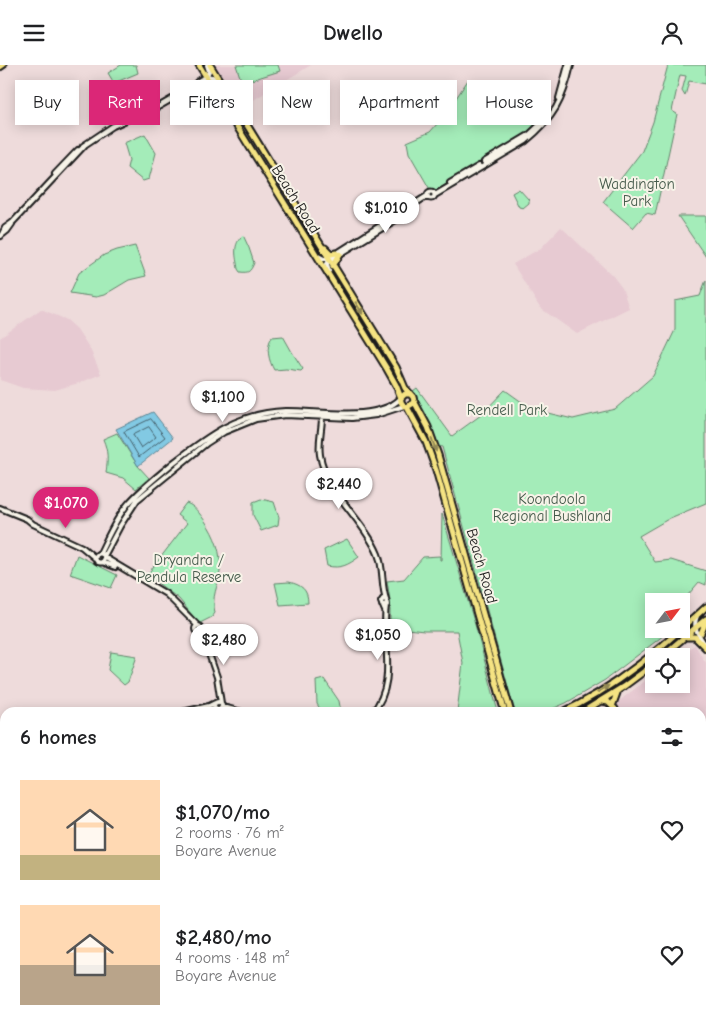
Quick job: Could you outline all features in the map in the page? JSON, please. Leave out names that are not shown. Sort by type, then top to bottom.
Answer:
[{"type":"main road","name":"Beach Road","points":[[199,65],[208,80]]},
{"type":"main road","name":"Beach Road","points":[[209,65],[219,80]]},
{"type":"main road","name":"Beach Road","points":[[236,125],[396,385],[400,398]]},
{"type":"main road","name":"Beach Road","points":[[247,125],[396,367],[405,388],[410,394]]},
{"type":"main road","points":[[272,183],[276,184],[279,177]]},
{"type":"main road","points":[[319,243],[331,254],[338,254],[333,266]]},
{"type":"main road","points":[[405,394],[410,394],[414,401],[412,404],[405,406],[400,398],[405,394]]},
{"type":"main road","name":"Beach Road","points":[[414,401],[428,427],[438,455],[509,707]]},
{"type":"main road","name":"Beach Road","points":[[405,406],[426,441],[436,470],[503,707]]},
{"type":"main road","points":[[690,622],[706,607]]},
{"type":"main road","points":[[672,648],[706,620]]},
{"type":"main road","points":[[701,633],[706,620]]},
{"type":"main road","points":[[683,639],[689,636],[695,637],[706,648]]},
{"type":"main road","points":[[572,707],[623,677],[671,638]]},
{"type":"main road","points":[[591,707],[623,687],[645,670]]},
{"type":"main road","points":[[601,701],[608,702],[614,707],[615,697],[623,687]]},
{"type":"street","points":[[203,80],[209,71],[209,65]]},
{"type":"street","points":[[334,283],[326,265],[329,260],[428,197],[428,193],[434,194],[537,128],[550,114],[556,104],[569,65]]},
{"type":"street","points":[[200,80],[206,77],[217,80]]},
{"type":"street","points":[[0,236],[5,228],[12,223],[84,146],[101,133],[170,101]]},
{"type":"street","points":[[316,255],[329,260]]},
{"type":"street","points":[[321,415],[365,412],[385,408],[400,398]]},
{"type":"street","points":[[118,525],[137,501],[204,438],[238,420],[254,415],[284,411],[352,418],[381,414],[405,406]]},
{"type":"street","points":[[365,412],[380,412],[381,414]]},
{"type":"street","points":[[321,415],[320,450],[322,463],[333,485],[363,527],[382,565],[384,599],[381,602],[384,605],[385,611],[388,670],[386,685],[376,707]]},
{"type":"street","points":[[100,557],[127,505],[144,487],[172,467]]},
{"type":"street","points":[[144,487],[147,491]]},
{"type":"street","points":[[0,508],[18,516],[26,523],[33,524],[89,551],[166,594],[190,618],[204,642],[217,677],[219,704],[217,707]]},
{"type":"street","points":[[698,614],[694,623],[695,629],[706,648]]},
{"type":"street","points":[[690,626],[701,633],[706,642]]},
{"type":"street","points":[[205,707],[219,704],[225,707]]},
{"type":"shaded area","points":[[215,65],[311,65],[286,80],[263,80],[263,94],[253,100],[253,80],[225,80]]},
{"type":"shaded area","points":[[561,227],[613,276],[622,288],[629,308],[577,334],[540,308],[513,264],[541,248]]},
{"type":"shaded area","points":[[41,309],[67,320],[77,329],[90,349],[101,374],[55,390],[23,388],[0,380],[0,338]]},
{"type":"shaded area","points":[[695,645],[706,663],[706,707],[610,707],[645,681],[645,693],[690,693],[690,648]]},
{"type":"green space","points":[[121,65],[136,65],[138,73],[121,80],[112,80],[108,73]]},
{"type":"green space","points":[[236,65],[278,65],[280,71],[252,80],[241,80]]},
{"type":"green space","name":"Waddington Park","points":[[668,65],[706,65],[706,84],[689,81],[685,96],[682,91],[686,76],[680,75],[672,111],[677,114],[655,215],[646,213],[633,228],[603,202],[642,151],[653,122]]},
{"type":"green space","points":[[467,82],[467,125],[535,125],[537,127],[432,193],[409,153],[407,142],[430,132],[436,125],[457,125],[457,97]]},
{"type":"green space","points":[[145,134],[156,153],[149,179],[143,181],[127,168],[129,160],[124,143]]},
{"type":"green space","points":[[519,189],[529,200],[529,203],[523,208],[519,207],[512,193]]},
{"type":"green space","points":[[678,216],[706,216],[706,257]]},
{"type":"green space","points":[[243,235],[254,263],[249,271],[240,272],[238,269],[236,247]]},
{"type":"green space","points":[[135,246],[146,276],[129,280],[104,295],[96,297],[70,293],[79,273],[104,255]]},
{"type":"green space","name":"Koondoola Regional Bushland","points":[[706,280],[706,503],[670,518],[639,536],[655,562],[671,560],[706,571],[706,585],[699,582],[690,593],[645,593],[645,638],[660,638],[605,680],[557,707],[514,707],[442,447],[435,445],[413,391],[417,388],[452,436],[481,415],[505,390],[526,405],[539,411],[573,419],[615,409],[653,376],[675,330],[675,301],[700,296]]},
{"type":"green space","points":[[283,336],[303,369],[301,371],[274,370],[269,358],[268,349],[270,341],[272,337]]},
{"type":"green space","points":[[117,433],[138,466],[149,478],[136,489],[123,478],[106,473],[107,455],[103,439]]},
{"type":"green space","points":[[261,499],[274,502],[279,517],[278,525],[261,531],[253,515],[253,502]]},
{"type":"green space","name":"Dryandra / Pendula Reserve","points":[[186,503],[197,510],[209,527],[215,539],[220,558],[220,572],[214,601],[215,613],[212,617],[200,623],[179,599],[147,575],[187,523],[177,515]]},
{"type":"green space","points":[[442,514],[476,628],[497,707],[458,707],[463,663],[457,631],[424,631],[390,627],[390,600],[387,581],[404,579],[423,557],[440,556],[441,560]]},
{"type":"green space","points":[[347,539],[359,557],[344,566],[327,566],[324,550]]},
{"type":"green space","points":[[77,555],[117,575],[111,588],[70,574]]},
{"type":"green space","points":[[289,582],[303,588],[307,594],[308,603],[280,605],[275,583]]},
{"type":"green space","points":[[111,652],[137,656],[128,682],[124,685],[108,670]]},
{"type":"green space","points":[[324,679],[339,701],[340,707],[319,707],[317,704],[316,681]]},
{"type":"water","points":[[153,412],[173,438],[138,466],[116,429]]},
{"type":"park label","name":"Rendell Park","points":[[507,410]]}]
